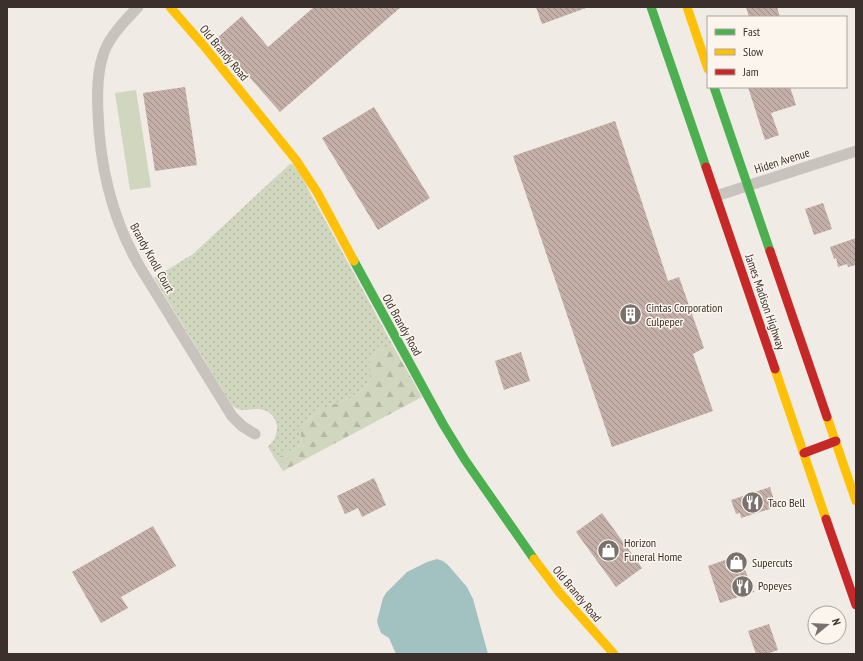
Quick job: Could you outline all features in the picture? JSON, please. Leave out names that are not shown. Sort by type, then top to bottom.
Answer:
[{"type":"main road","name":"Old Brandy Road","points":[[170,7],[209,52],[296,160],[317,192],[436,411],[465,460],[520,540],[559,592],[614,654]]},
{"type":"main road","name":"James Madison Highway","points":[[651,7],[856,605]]},
{"type":"main road","points":[[687,7],[707,65]]},
{"type":"main road","name":"James Madison Highway","points":[[714,88],[856,501]]},
{"type":"main road","points":[[804,453],[836,441]]},
{"type":"street","name":"Brandy Knoll Court","points":[[138,7],[108,43],[100,69],[98,95],[99,124],[102,159],[108,190],[121,231],[143,272],[232,416],[242,426],[255,434]]},
{"type":"street","name":"Hiden Avenue","points":[[716,196],[856,151]]},
{"type":"green space","points":[[136,90],[151,187],[130,190],[115,93]]},
{"type":"green space","points":[[291,163],[299,172],[393,346],[385,348],[374,354],[370,366],[369,380],[362,390],[356,395],[326,407],[317,413],[303,428],[301,434],[301,444],[275,459],[268,447],[274,440],[277,432],[276,423],[272,415],[264,410],[242,410],[235,408],[232,405],[154,278],[193,254]]},
{"type":"green space","points":[[393,346],[422,397],[283,471],[275,459],[301,444],[301,434],[308,421],[326,407],[350,398],[362,390],[369,380],[370,366],[374,354],[385,348]]},
{"type":"water","points":[[437,559],[448,565],[467,587],[473,599],[488,654],[396,654],[389,638],[381,633],[377,621],[383,598],[386,593],[407,572],[427,562]]},
{"type":"building","points":[[314,7],[401,7],[280,112],[216,39],[242,16],[268,47]]},
{"type":"building","points":[[536,7],[586,7],[586,8],[542,24]]},
{"type":"building","points":[[746,7],[777,7],[780,16],[749,16]]},
{"type":"building","points":[[185,87],[197,165],[155,171],[143,93]]},
{"type":"building","points":[[748,88],[790,88],[796,105],[771,113],[779,135],[765,140]]},
{"type":"building","points":[[374,107],[430,198],[378,230],[322,138]]},
{"type":"building","name":"Cintas Corporation Culpeper","points":[[615,121],[668,281],[679,277],[704,348],[693,354],[713,411],[612,447],[513,156]]},
{"type":"building","points":[[823,203],[832,229],[814,235],[805,209]]},
{"type":"building","points":[[856,238],[856,265],[848,267],[847,264],[838,267],[836,258],[834,259],[830,247]]},
{"type":"building","points":[[521,352],[530,381],[504,390],[495,361]]},
{"type":"building","points":[[374,478],[386,505],[362,517],[358,508],[345,514],[337,496]]},
{"type":"building","name":"Taco Bell","points":[[770,487],[776,507],[741,518],[740,513],[736,514],[731,500]]},
{"type":"building","name":"Horizon Funeral Home","points":[[602,513],[642,568],[616,587],[576,532]]},
{"type":"building","points":[[153,526],[176,566],[121,597],[128,608],[101,623],[72,572]]},
{"type":"building","points":[[739,555],[754,592],[720,603],[708,566]]},
{"type":"building","points":[[769,624],[778,650],[767,654],[756,654],[748,631]]},
{"type":"traffic: fast","points":[[651,7],[706,167]]},
{"type":"traffic: fast","points":[[714,88],[770,251]]},
{"type":"traffic: fast","points":[[354,261],[443,424],[465,460],[534,559]]},
{"type":"traffic: slow","points":[[170,7],[204,46],[296,160],[317,192],[354,261]]},
{"type":"traffic: slow","points":[[687,7],[707,66]]},
{"type":"traffic: slow","points":[[775,369],[826,519]]},
{"type":"traffic: slow","points":[[827,417],[856,501]]},
{"type":"traffic: slow","points":[[534,559],[559,592],[614,654]]},
{"type":"traffic: jam","points":[[706,167],[775,369]]},
{"type":"traffic: jam","points":[[770,251],[827,417]]},
{"type":"traffic: jam","points":[[804,453],[836,441]]},
{"type":"traffic: jam","points":[[826,519],[856,605]]},
{"type":"place","name":"Cintas Corporation Culpeper","points":[[630,315]]},
{"type":"place","name":"Taco Bell","points":[[753,503]]},
{"type":"place","name":"Horizon Funeral Home","points":[[609,550]]},
{"type":"place","name":"Supercuts","points":[[736,563]]},
{"type":"place","name":"Popeyes","points":[[743,586]]}]
